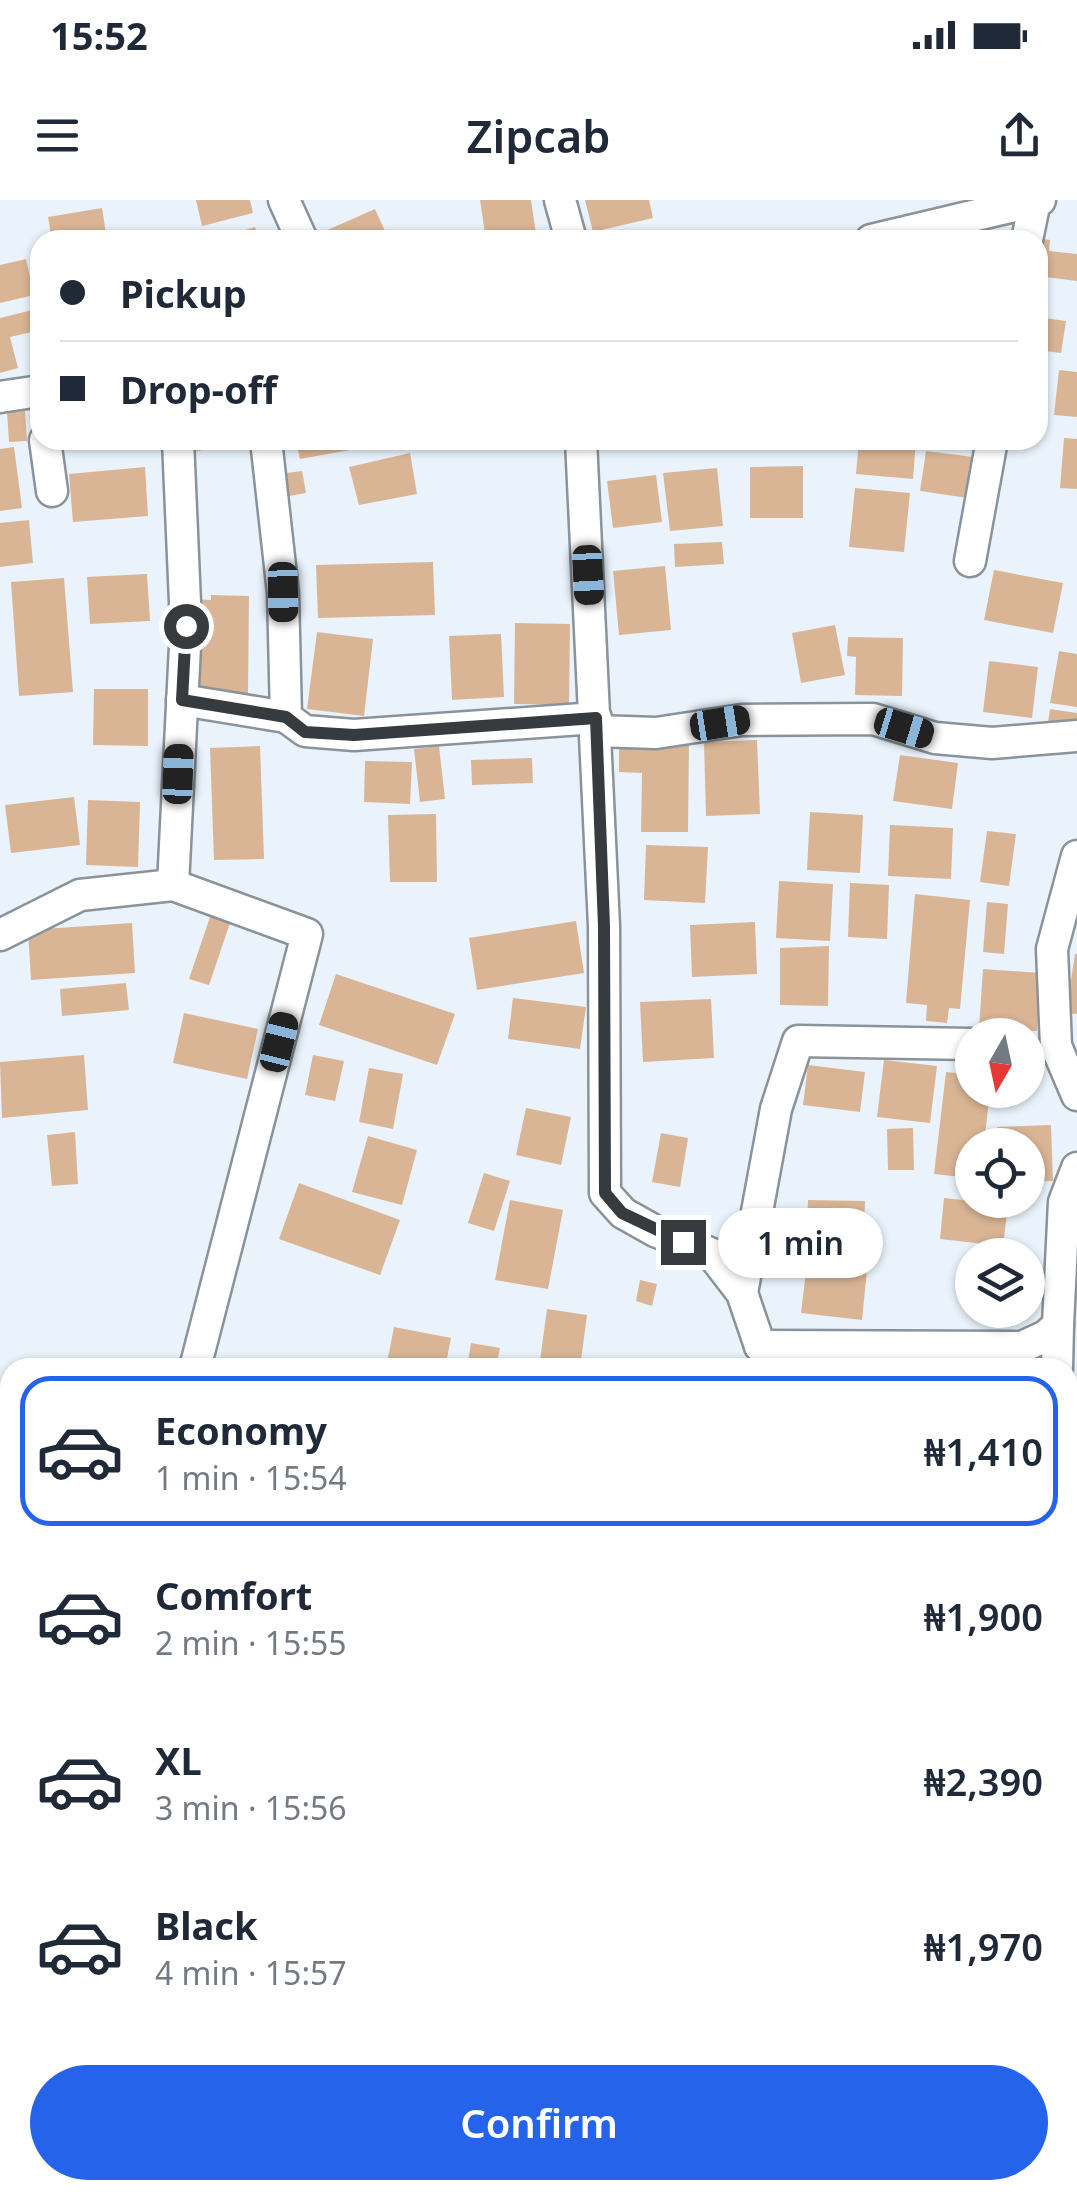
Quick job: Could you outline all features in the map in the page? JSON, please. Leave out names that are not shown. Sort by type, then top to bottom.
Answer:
[{"type":"street","points":[[284,200],[298,230]]},
{"type":"street","points":[[560,200],[568,230]]},
{"type":"street","points":[[921,230],[1038,201],[1031,230]]},
{"type":"street","points":[[0,397],[30,397]]},
{"type":"street","points":[[46,450],[52,490]]},
{"type":"street","points":[[173,885],[186,626],[178,450]]},
{"type":"street","points":[[267,450],[283,592],[286,717]]},
{"type":"street","points":[[581,450],[604,926],[605,1193],[622,1213],[654,1231],[712,1254],[742,1293]]},
{"type":"street","points":[[970,561],[990,450]]},
{"type":"street","points":[[182,700],[286,717],[305,732],[354,735],[596,724],[656,732],[742,720],[873,719],[935,738],[992,743],[1077,736]]},
{"type":"street","points":[[1045,1018],[1052,949],[1077,856]]},
{"type":"street","points":[[0,934],[80,895],[173,885],[307,934],[198,1358]]},
{"type":"street","points":[[955,1044],[798,1041],[776,1110],[742,1293],[754,1356],[1022,1346],[1046,1336],[1058,1325]]},
{"type":"street","points":[[1045,1050],[1077,1094]]},
{"type":"street","points":[[1057,1358],[1064,1202],[1077,1168]]},
{"type":"building","points":[[196,200],[250,200],[253,213],[202,226]]},
{"type":"building","points":[[480,200],[531,200],[536,230],[484,230]]},
{"type":"building","points":[[585,200],[649,200],[653,218],[592,230]]},
{"type":"building","points":[[102,208],[105,230],[50,230],[48,217]]},
{"type":"building","points":[[375,209],[384,230],[328,230]]},
{"type":"building","points":[[1048,240],[1049,251],[1077,254],[1077,281],[1048,277]]},
{"type":"building","points":[[26,259],[30,296],[0,303],[0,265]]},
{"type":"building","points":[[30,310],[30,332],[10,337],[18,368],[0,373],[0,318]]},
{"type":"building","points":[[1048,318],[1066,321],[1061,353],[1048,351]]},
{"type":"building","points":[[1059,370],[1077,372],[1077,417],[1054,415]]},
{"type":"building","points":[[25,411],[27,441],[9,442],[7,412]]},
{"type":"building","points":[[1064,438],[1077,439],[1077,489],[1060,488]]},
{"type":"building","points":[[14,447],[22,508],[0,511],[0,449]]},
{"type":"building","points":[[298,450],[350,450],[300,459]]},
{"type":"building","points":[[858,450],[915,450],[913,479],[856,474]]},
{"type":"building","points":[[926,451],[973,457],[968,498],[920,491]]},
{"type":"building","points":[[410,453],[417,494],[359,505],[349,467]]},
{"type":"building","points":[[803,466],[803,518],[750,518],[750,467]]},
{"type":"building","points":[[145,467],[148,516],[73,522],[69,474]]},
{"type":"building","points":[[717,468],[723,526],[670,531],[663,473]]},
{"type":"building","points":[[302,471],[306,493],[289,496],[286,473]]},
{"type":"building","points":[[656,475],[662,522],[613,528],[607,481]]},
{"type":"building","points":[[855,488],[910,493],[904,552],[849,547]]},
{"type":"building","points":[[29,520],[33,563],[0,567],[0,523]]},
{"type":"building","points":[[722,542],[724,564],[675,567],[674,544]]},
{"type":"building","points":[[433,562],[435,615],[318,618],[316,565]]},
{"type":"building","points":[[665,566],[671,630],[619,635],[613,571]]},
{"type":"building","points":[[994,570],[1063,583],[1053,633],[984,620]]},
{"type":"building","points":[[147,574],[150,621],[90,624],[87,577]]},
{"type":"building","points":[[64,578],[73,692],[19,696],[11,582]]},
{"type":"building","points":[[211,595],[249,596],[248,693],[191,693],[192,599],[211,600]]},
{"type":"building","points":[[515,623],[570,624],[569,705],[514,704]]},
{"type":"building","points":[[835,625],[845,675],[801,683],[792,633]]},
{"type":"building","points":[[317,632],[373,639],[364,716],[307,709]]},
{"type":"building","points":[[501,634],[504,697],[452,700],[449,636]]},
{"type":"building","points":[[848,637],[903,638],[902,696],[855,695],[856,657],[847,656]]},
{"type":"building","points":[[1059,651],[1077,654],[1077,707],[1050,703]]},
{"type":"building","points":[[989,661],[1038,667],[1032,718],[983,712]]},
{"type":"building","points":[[94,689],[148,689],[148,746],[93,745]]},
{"type":"building","points":[[1050,709],[1077,713],[1077,733],[1047,729]]},
{"type":"building","points":[[757,740],[760,814],[706,816],[704,742]]},
{"type":"building","points":[[619,742],[689,743],[688,832],[641,832],[642,773],[619,772]]},
{"type":"building","points":[[260,746],[264,859],[214,860],[210,748]]},
{"type":"building","points":[[439,746],[445,799],[420,802],[414,749]]},
{"type":"building","points":[[900,755],[958,763],[952,809],[893,801]]},
{"type":"building","points":[[532,758],[533,783],[472,785],[471,760]]},
{"type":"building","points":[[365,761],[412,762],[410,804],[364,802]]},
{"type":"building","points":[[74,797],[80,845],[11,853],[5,805]]},
{"type":"building","points":[[88,800],[140,802],[138,867],[86,865]]},
{"type":"building","points":[[810,812],[863,815],[860,873],[807,870]]},
{"type":"building","points":[[436,814],[437,882],[390,882],[388,815]]},
{"type":"building","points":[[890,825],[953,828],[951,879],[888,876]]},
{"type":"building","points":[[987,831],[1016,834],[1009,886],[980,882]]},
{"type":"building","points":[[646,845],[708,847],[705,903],[644,900]]},
{"type":"building","points":[[779,881],[833,884],[830,941],[776,938]]},
{"type":"building","points":[[850,883],[889,885],[887,939],[848,937]]},
{"type":"building","points":[[915,894],[970,900],[960,1009],[949,1008],[947,1023],[926,1021],[927,1005],[906,1003]]},
{"type":"building","points":[[987,902],[1008,904],[1004,954],[983,952]]},
{"type":"building","points":[[211,914],[231,920],[209,985],[189,979]]},
{"type":"building","points":[[576,921],[584,973],[477,990],[469,938]]},
{"type":"building","points":[[755,922],[757,974],[692,977],[690,925]]},
{"type":"building","points":[[132,923],[135,973],[31,980],[28,930]]},
{"type":"building","points":[[829,946],[828,1006],[780,1005],[780,948]]},
{"type":"building","points":[[1077,954],[1077,1014],[1066,1013]]},
{"type":"building","points":[[983,969],[1041,973],[1038,1018],[980,1018]]},
{"type":"building","points":[[336,974],[455,1014],[437,1065],[319,1025]]},
{"type":"building","points":[[126,983],[129,1010],[62,1016],[60,989]]},
{"type":"building","points":[[513,998],[586,1007],[580,1049],[508,1039]]},
{"type":"building","points":[[711,999],[714,1058],[643,1062],[640,1002]]},
{"type":"building","points":[[184,1013],[258,1029],[247,1079],[173,1063]]},
{"type":"building","points":[[84,1055],[88,1110],[2,1118],[0,1062]]},
{"type":"building","points":[[313,1055],[344,1061],[335,1101],[305,1095]]},
{"type":"building","points":[[884,1060],[937,1066],[930,1123],[877,1117]]},
{"type":"building","points":[[808,1065],[865,1072],[860,1112],[803,1105]]},
{"type":"building","points":[[369,1068],[403,1074],[393,1129],[359,1122]]},
{"type":"building","points":[[946,1072],[955,1073],[955,1108],[988,1108],[986,1128],[955,1128],[955,1176],[934,1174]]},
{"type":"building","points":[[526,1108],[571,1117],[561,1165],[516,1155]]},
{"type":"building","points":[[1051,1125],[1053,1181],[1045,1181],[1045,1128],[997,1127]]},
{"type":"building","points":[[913,1128],[914,1170],[888,1170],[887,1129]]},
{"type":"building","points":[[75,1132],[78,1184],[52,1186],[47,1135]]},
{"type":"building","points":[[661,1133],[688,1138],[680,1187],[652,1182]]},
{"type":"building","points":[[368,1136],[417,1150],[402,1205],[352,1192]]},
{"type":"building","points":[[484,1173],[510,1181],[494,1231],[468,1223]]},
{"type":"building","points":[[299,1183],[400,1220],[380,1275],[279,1239]]},
{"type":"building","points":[[944,1198],[955,1199],[955,1218],[1006,1218],[1004,1238],[940,1239]]},
{"type":"building","points":[[510,1200],[563,1210],[548,1289],[495,1280]]},
{"type":"building","points":[[808,1200],[865,1201],[863,1255],[806,1253]]},
{"type":"building","points":[[807,1263],[867,1270],[862,1320],[801,1313]]},
{"type":"building","points":[[640,1280],[657,1284],[652,1306],[636,1301]]},
{"type":"building","points":[[547,1309],[587,1315],[581,1358],[540,1358]]},
{"type":"building","points":[[394,1327],[451,1338],[447,1358],[388,1358]]},
{"type":"building","points":[[471,1343],[500,1348],[498,1358],[469,1358]]},
{"type":"route","points":[[186,626],[182,700],[286,717],[305,732],[354,735],[596,718],[604,926],[605,1193],[622,1213],[683,1242]]}]
